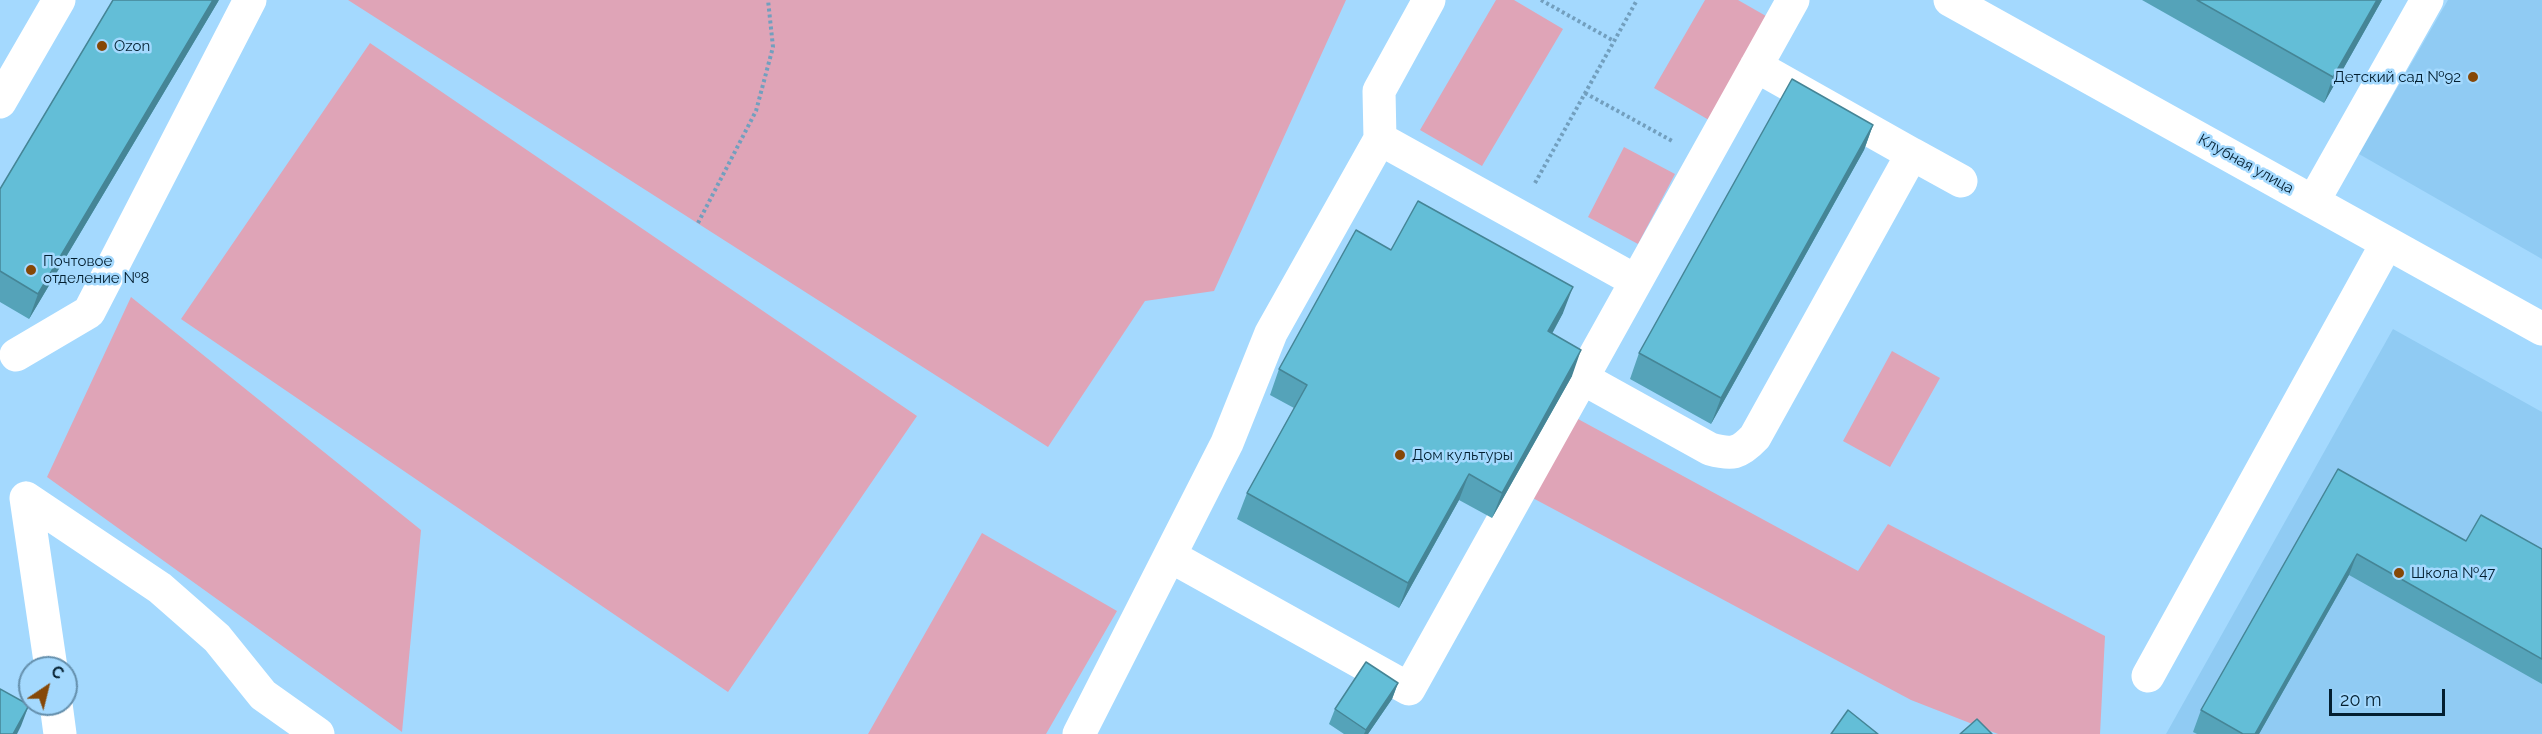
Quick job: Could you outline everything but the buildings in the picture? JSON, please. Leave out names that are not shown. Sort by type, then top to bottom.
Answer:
[{"type":"street","points":[[0,102],[59,0]]},
{"type":"street","points":[[16,355],[88,312],[250,0]]},
{"type":"street","points":[[1079,734],[1227,443],[1271,333],[1380,138],[1379,91],[1429,0]]},
{"type":"street","points":[[1170,556],[1409,689],[1793,0]]},
{"type":"street","name":"Клубная улица","points":[[1950,0],[1992,10],[2313,201],[2542,329]]},
{"type":"street","points":[[2313,201],[2427,0]]},
{"type":"street","points":[[1756,66],[1961,181]]},
{"type":"street","points":[[1380,138],[1636,281]]},
{"type":"street","points":[[1582,378],[1710,449],[1726,453],[1743,450],[1755,437],[1912,154]]},
{"type":"street","points":[[2148,676],[2387,243]]},
{"type":"street","points":[[49,656],[26,498],[160,588],[218,638],[263,695],[318,734]]},
{"type":"street","points":[[58,716],[60,734]]},
{"type":"path","points":[[698,223],[756,111],[772,47],[768,0]]},
{"type":"path","points":[[1541,0],[1614,41]]},
{"type":"path","points":[[1517,215],[1637,0]]},
{"type":"path","points":[[1585,93],[1704,159]]},
{"type":"shaded area","points":[[348,0],[1346,0],[1214,291],[1145,301],[1048,447]]},
{"type":"shaded area","points":[[1496,0],[1514,0],[1563,29],[1482,166],[1420,130]]},
{"type":"shaded area","points":[[1705,0],[1738,0],[1773,20],[1714,123],[1654,88]]},
{"type":"shaded area","name":"Детский сад №92","points":[[2448,0],[2542,0],[2542,259],[2359,154]]},
{"type":"shaded area","points":[[370,43],[917,416],[728,692],[181,319]]},
{"type":"shaded area","points":[[1624,147],[1675,174],[1638,244],[1588,217]]},
{"type":"shaded area","points":[[131,297],[421,530],[402,732],[47,477]]},
{"type":"shaded area","name":"Школа №47","points":[[2393,329],[2542,412],[2542,734],[2166,734]]},
{"type":"shaded area","points":[[1892,351],[1940,378],[1890,467],[1843,441]]},
{"type":"shaded area","points":[[1578,419],[1858,571],[1888,524],[2105,636],[2100,734],[1998,734],[1911,700],[1529,496]]},
{"type":"shaded area","points":[[982,533],[1117,611],[1046,734],[868,734]]},
{"type":"place","name":"Ozon","points":[[102,46]]},
{"type":"place","name":"Детский сад №92","points":[[2473,77]]},
{"type":"place","name":"Почтовое отделение №8","points":[[31,270]]},
{"type":"place","name":"Дом культуры","points":[[1400,455]]},
{"type":"place","name":"Школа №47","points":[[2399,573]]}]
